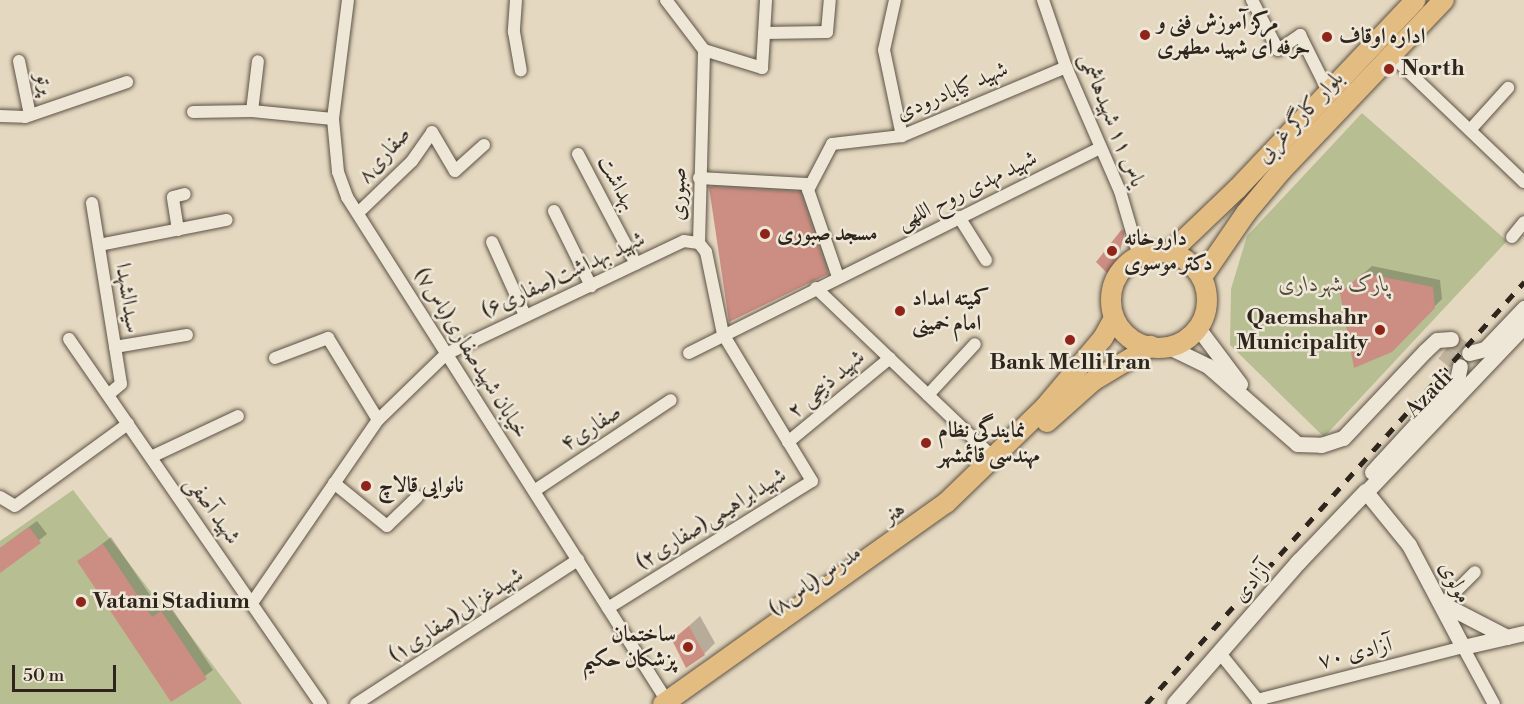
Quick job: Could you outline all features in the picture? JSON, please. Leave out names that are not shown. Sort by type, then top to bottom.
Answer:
[{"type":"main road","name":"بلوار کارگر غربی","points":[[1170,253],[1237,189],[1416,0]]},
{"type":"main road","name":"بلوار کارگر غربی","points":[[1202,277],[1246,213],[1444,0]]},
{"type":"main road","points":[[1328,91],[1344,105]]},
{"type":"main road","points":[[1170,253],[1185,259],[1202,277],[1207,299],[1198,328],[1160,347],[1125,333],[1114,318],[1111,303],[1118,275],[1139,256],[1170,253]]},
{"type":"main road","name":"هنر","points":[[668,703],[907,534],[995,459],[1045,407],[1103,338],[1114,318]]},
{"type":"main road","name":"مدرس(یاس۸)","points":[[668,703],[934,526],[990,478],[1053,416],[1093,381],[1160,347]]},
{"type":"main road","name":"آزادی","points":[[1175,704],[1219,652],[1366,492]]},
{"type":"street","name":"خیابان شهیدصفاری(یاس۷)","points":[[348,0],[333,118],[338,172],[358,213],[668,703]]},
{"type":"street","points":[[516,0],[514,32],[521,69]]},
{"type":"street","points":[[666,0],[704,50],[762,68],[766,0]]},
{"type":"street","points":[[764,33],[827,32],[830,0]]},
{"type":"street","points":[[895,0],[884,50],[902,136]]},
{"type":"street","name":"یاس ۱۱ شهیدهاشمی","points":[[1043,0],[1066,68],[1120,191],[1139,256]]},
{"type":"street","points":[[1252,0],[1278,50],[1300,35],[1328,91]]},
{"type":"street","name":"صبوری","points":[[704,50],[699,243],[706,252],[723,334]]},
{"type":"street","points":[[1391,55],[1524,182]]},
{"type":"street","name":"پرتو","points":[[19,61],[30,115]]},
{"type":"street","points":[[252,111],[258,61]]},
{"type":"street","name":"شهید کیابادرودی","points":[[808,190],[832,144],[902,136],[1066,68]]},
{"type":"street","points":[[0,116],[30,115],[127,82]]},
{"type":"street","points":[[1470,130],[1508,88]]},
{"type":"street","points":[[193,112],[252,111],[333,118]]},
{"type":"street","name":"صفاری۸","points":[[358,213],[412,161],[432,132],[455,171],[484,145]]},
{"type":"street","name":"شهید مهدی روح اللهی","points":[[689,353],[723,334],[1100,148]]},
{"type":"street","name":"بهداشت","points":[[578,154],[636,264]]},
{"type":"street","points":[[699,178],[806,184],[838,277]]},
{"type":"street","points":[[178,230],[173,197],[185,194]]},
{"type":"street","name":"سیدالشهدا","points":[[92,203],[121,384],[108,395]]},
{"type":"street","points":[[554,211],[591,286]]},
{"type":"street","points":[[959,217],[986,260]]},
{"type":"street","points":[[99,244],[227,220]]},
{"type":"street","points":[[1512,237],[1524,222]]},
{"type":"street","name":"شهید بهداشت(صفاری۶)","points":[[252,603],[378,420],[446,354],[684,241],[699,243]]},
{"type":"street","points":[[492,242],[525,315]]},
{"type":"street","points":[[816,288],[995,459]]},
{"type":"street","points":[[1366,492],[1369,476],[1457,380],[1465,360],[1485,349],[1524,308]]},
{"type":"street","name":"Azadi","points":[[1366,492],[1524,326]]},
{"type":"street","points":[[1198,328],[1255,403]]},
{"type":"street","name":"شهیدابراهیمی(صفاری۲)","points":[[608,608],[812,481],[723,334]]},
{"type":"street","points":[[115,347],[187,335]]},
{"type":"street","points":[[275,358],[328,338],[378,420]]},
{"type":"street","name":"شهید آصفی","points":[[69,339],[321,704]]},
{"type":"street","points":[[1160,347],[1208,366],[1255,403],[1297,444],[1321,445],[1343,438],[1437,340],[1447,346]]},
{"type":"street","points":[[928,395],[975,344]]},
{"type":"street","name":"شهید ذبیحی ۲","points":[[788,442],[890,358]]},
{"type":"street","name":"صفاری۴","points":[[534,491],[671,400]]},
{"type":"street","points":[[151,457],[238,416]]},
{"type":"street","points":[[0,497],[15,506],[128,424]]},
{"type":"street","points":[[334,483],[387,526],[417,497]]},
{"type":"street","name":"مولوی","points":[[1366,492],[1409,545],[1443,604],[1463,647]]},
{"type":"street","name":"شهیدغزالی(صفاری۱)","points":[[356,704],[578,560]]},
{"type":"street","points":[[1475,572],[1443,604],[1507,637]]},
{"type":"street","points":[[1494,704],[1463,647],[1524,633]]},
{"type":"street","name":"آزادی ۷۰","points":[[1259,702],[1463,647]]},
{"type":"street","points":[[1219,652],[1259,702]]},
{"type":"green space","name":"پارک شهرداری","points":[[1362,113],[1507,241],[1324,437],[1230,345],[1231,289],[1247,236]]},
{"type":"green space","name":"Vatani Stadium","points":[[73,490],[154,596],[170,608],[242,704],[0,704],[0,541]]},
{"type":"building","name":"مسجد صبوری","points":[[709,187],[800,192],[828,274],[729,322]]},
{"type":"building","name":"داروخانه دکتر موسوی","points":[[1122,229],[1124,234],[1112,278],[1096,262]]},
{"type":"building","name":"Qaemshahr Municipality","points":[[1363,273],[1433,287],[1435,308],[1392,352],[1354,368],[1340,293]]},
{"type":"building","points":[[29,527],[41,543],[0,573],[0,548]]},
{"type":"building","points":[[103,544],[152,617],[161,611],[207,679],[171,702],[77,561]]},
{"type":"building","name":"ساختمان پزشکان حکیم","points":[[689,626],[705,655],[686,668],[672,640]]},
{"type":"tunnel","points":[[1451,339],[1469,353]]},
{"type":"tunnel","points":[[1443,352],[1460,366]]},
{"type":"railway","points":[[1146,704],[1524,282]]},
{"type":"place","name":"مرکز آموزش فنی و حرفه ای شهید مطهری","points":[[1145,35]]},
{"type":"place","name":"اداره اوقاف","points":[[1327,37]]},
{"type":"place","name":"North","points":[[1389,69]]},
{"type":"place","name":"مسجد صبوری","points":[[765,234]]},
{"type":"place","name":"داروخانه دکتر موسوی","points":[[1112,251]]},
{"type":"place","name":"کمیته امداد امام خمینی","points":[[900,311]]},
{"type":"place","name":"Qaemshahr Municipality","points":[[1380,330]]},
{"type":"place","name":"Bank Melli Iran","points":[[1070,340]]},
{"type":"place","name":"نمایندگی نظام مهندسی قائمشهر","points":[[926,443]]},
{"type":"place","name":"نانوایی قالاچ","points":[[366,486]]},
{"type":"place","name":"Vatani Stadium","points":[[81,602]]},
{"type":"place","name":"ساختمان پزشکان حکیم","points":[[688,647]]}]
